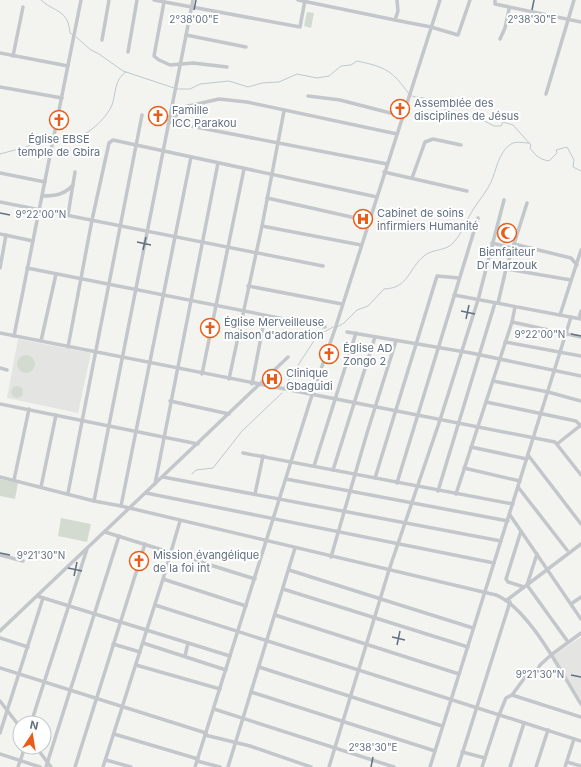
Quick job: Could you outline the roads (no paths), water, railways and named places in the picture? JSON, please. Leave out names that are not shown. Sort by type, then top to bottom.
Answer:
[{"type":"street","points":[[14,336],[81,0]]},
{"type":"street","points":[[102,40],[109,0]]},
{"type":"street","points":[[128,52],[137,0]]},
{"type":"street","points":[[154,0],[300,27],[305,1]]},
{"type":"street","points":[[94,501],[193,0]]},
{"type":"street","points":[[298,0],[431,27],[458,35],[470,0]]},
{"type":"street","points":[[395,20],[398,11],[397,0]]},
{"type":"street","points":[[195,767],[312,396],[431,27],[439,1],[433,0]]},
{"type":"street","points":[[495,0],[495,4],[509,8],[581,22]]},
{"type":"street","points":[[546,94],[574,0]]},
{"type":"street","points":[[164,2],[154,56],[170,65],[181,62],[228,67]]},
{"type":"street","points":[[13,56],[23,7]]},
{"type":"street","points":[[500,39],[505,30],[509,8]]},
{"type":"street","points":[[186,35],[246,47]]},
{"type":"street","points":[[0,53],[68,66]]},
{"type":"street","points":[[0,87],[62,98]]},
{"type":"street","points":[[308,96],[340,100],[402,116]]},
{"type":"street","points":[[170,122],[184,107],[219,99],[246,102],[397,134]]},
{"type":"street","points":[[229,379],[262,226],[284,111]]},
{"type":"street","points":[[68,493],[142,115]]},
{"type":"street","points":[[170,122],[278,141],[387,164]]},
{"type":"street","points":[[412,178],[425,142],[433,139],[461,145]]},
{"type":"street","points":[[68,347],[92,220],[110,141],[113,140],[137,145],[377,197]]},
{"type":"street","points":[[121,506],[191,157]]},
{"type":"street","points":[[155,485],[176,368],[218,163]]},
{"type":"street","points":[[202,374],[244,169]]},
{"type":"street","points":[[68,215],[75,172]]},
{"type":"street","points":[[384,172],[467,191]]},
{"type":"street","points":[[0,173],[45,182]]},
{"type":"street","points":[[42,196],[53,196],[66,192],[73,184]]},
{"type":"street","points":[[267,198],[369,220]]},
{"type":"street","points":[[329,767],[388,570],[440,420],[478,300],[504,200]]},
{"type":"street","points":[[0,202],[323,266]]},
{"type":"street","points":[[438,491],[527,203]]},
{"type":"street","points":[[397,483],[478,218]]},
{"type":"street","points":[[262,226],[361,245]]},
{"type":"street","points":[[0,234],[33,241]]},
{"type":"street","points":[[0,268],[6,235]]},
{"type":"street","points":[[492,243],[512,248]]},
{"type":"street","points":[[514,244],[571,258],[576,265]]},
{"type":"street","points":[[560,315],[581,250]]},
{"type":"street","points":[[27,268],[325,328]]},
{"type":"street","points":[[506,269],[571,280]]},
{"type":"street","points":[[41,341],[56,274]]},
{"type":"street","points":[[375,478],[437,276],[459,278]]},
{"type":"street","points":[[248,286],[342,304]]},
{"type":"street","points":[[454,295],[580,319],[581,311]]},
{"type":"street","points":[[456,494],[512,322],[515,307]]},
{"type":"street","points":[[252,384],[265,316]]},
{"type":"street","points":[[430,767],[572,317]]},
{"type":"street","points":[[512,322],[581,337]]},
{"type":"street","points":[[347,332],[438,347],[581,376]]},
{"type":"street","points":[[0,333],[312,396],[533,438],[557,444],[581,475]]},
{"type":"street","points":[[314,466],[356,333]]},
{"type":"street","points":[[333,470],[375,337]]},
{"type":"street","points":[[331,557],[343,512],[396,341]]},
{"type":"street","points":[[505,342],[581,356]]},
{"type":"street","points":[[0,631],[288,357]]},
{"type":"street","points":[[0,368],[7,370]]},
{"type":"street","points":[[493,381],[548,392],[581,401]]},
{"type":"street","points":[[170,401],[229,414]]},
{"type":"street","points":[[486,402],[576,421],[581,425],[557,444]]},
{"type":"street","points":[[0,404],[198,444]]},
{"type":"street","points":[[14,480],[29,409]]},
{"type":"street","points":[[41,487],[56,415]]},
{"type":"street","points":[[471,447],[527,457],[581,524]]},
{"type":"street","points":[[243,452],[438,491],[513,504]]},
{"type":"street","points":[[255,494],[263,456]]},
{"type":"street","points":[[464,468],[520,481]]},
{"type":"street","points":[[0,477],[266,542],[496,594],[509,601],[521,613],[551,655],[581,704]]},
{"type":"street","points":[[163,477],[501,541]]},
{"type":"street","points":[[286,479],[508,521]]},
{"type":"street","points":[[518,487],[566,550]]},
{"type":"street","points":[[146,493],[494,563]]},
{"type":"street","points":[[510,515],[581,619]]},
{"type":"street","points":[[103,767],[155,605],[180,520]]},
{"type":"street","points":[[521,530],[506,579],[508,582],[526,586],[568,642]]},
{"type":"street","points":[[104,532],[254,579]]},
{"type":"street","points":[[46,767],[119,536]]},
{"type":"street","points":[[75,767],[145,544]]},
{"type":"street","points":[[458,767],[509,601],[547,569],[581,544]]},
{"type":"street","points":[[34,715],[88,548]]},
{"type":"street","points":[[228,767],[295,548]]},
{"type":"street","points":[[526,586],[536,554]]},
{"type":"street","points":[[0,555],[24,561]]},
{"type":"street","points":[[289,570],[474,628]]},
{"type":"street","points":[[163,579],[246,606]]},
{"type":"street","points":[[283,589],[468,647]]},
{"type":"street","points":[[37,596],[230,656]]},
{"type":"street","points":[[571,604],[581,597]]},
{"type":"street","points":[[0,733],[6,709],[28,647],[43,598]]},
{"type":"street","points":[[155,605],[581,741]]},
{"type":"street","points":[[275,615],[459,674]]},
{"type":"street","points":[[482,767],[505,701],[512,695],[526,676],[536,672],[540,665],[551,655],[581,633]]},
{"type":"street","points":[[0,638],[28,647]]},
{"type":"street","points":[[143,643],[226,670]]},
{"type":"street","points":[[185,656],[188,643]]},
{"type":"street","points":[[113,644],[140,652]]},
{"type":"street","points":[[136,665],[220,689]]},
{"type":"street","points":[[259,667],[442,726]]},
{"type":"street","points":[[0,668],[45,681],[206,734],[250,746],[311,767]]},
{"type":"street","points":[[251,692],[435,751]]},
{"type":"street","points":[[512,695],[581,717]]},
{"type":"street","points":[[0,702],[12,717]]},
{"type":"street","points":[[214,709],[394,767]]},
{"type":"street","points":[[510,767],[524,723]]},
{"type":"street","points":[[536,767],[548,730]]},
{"type":"street","points":[[114,734],[220,767]]},
{"type":"street","points":[[565,767],[574,739]]},
{"type":"street","points":[[462,752],[485,758]]},
{"type":"street","points":[[0,754],[40,767]]},
{"type":"street","points":[[18,767],[22,755]]},
{"type":"street","points":[[42,755],[51,767]]},
{"type":"street","points":[[106,760],[131,767]]},
{"type":"street","points":[[567,762],[581,766]]},
{"type":"waterway","points":[[41,0],[64,15],[69,25],[70,33],[73,35]]},
{"type":"waterway","points":[[76,37],[91,50],[123,71],[174,88]]},
{"type":"waterway","points":[[177,89],[190,89],[200,84],[229,81],[248,87],[262,83],[279,82],[297,74],[317,78],[329,76],[341,66],[351,65],[357,61],[375,65],[387,71],[398,80],[409,94]]},
{"type":"waterway","points":[[57,137],[73,139],[90,131],[96,126],[112,105],[117,83],[126,72]]},
{"type":"waterway","points":[[412,96],[429,100],[455,115],[469,118],[475,116],[494,126],[501,126],[503,122],[513,125],[531,145],[530,148],[534,153],[538,157],[549,161],[557,153],[556,150],[567,147],[574,160],[573,167],[581,171]]},
{"type":"waterway","points":[[0,154],[26,147],[45,137],[51,136]]},
{"type":"waterway","points":[[337,327],[344,323],[357,310],[368,306],[384,289],[392,288],[403,282],[424,256],[451,245],[460,234],[474,208],[485,192],[493,177],[498,162],[507,147],[517,142],[529,143]]},
{"type":"waterway","points":[[284,387],[317,336],[333,327]]},
{"type":"waterway","points":[[192,474],[196,470],[213,468],[242,431],[282,393]]},
{"type":"place","name":"Assemblée des disciplines de Jésus","points":[[400,109]]},
{"type":"place","name":"Famille ICC Parakou","points":[[158,116]]},
{"type":"place","name":"Église EBSE temple de Gbira","points":[[59,120]]},
{"type":"place","name":"Cabinet de soins infirmiers Humanité","points":[[363,219]]},
{"type":"place","name":"Bienfaiteur Dr Marzouk","points":[[507,233]]},
{"type":"place","name":"Église Merveilleuse maison d'adoration","points":[[210,328]]},
{"type":"place","name":"Église AD Zongo 2","points":[[329,354]]},
{"type":"place","name":"Clinique Gbaguidi","points":[[272,379]]},
{"type":"place","name":"Mission évangélique de la foi int","points":[[139,561]]}]
